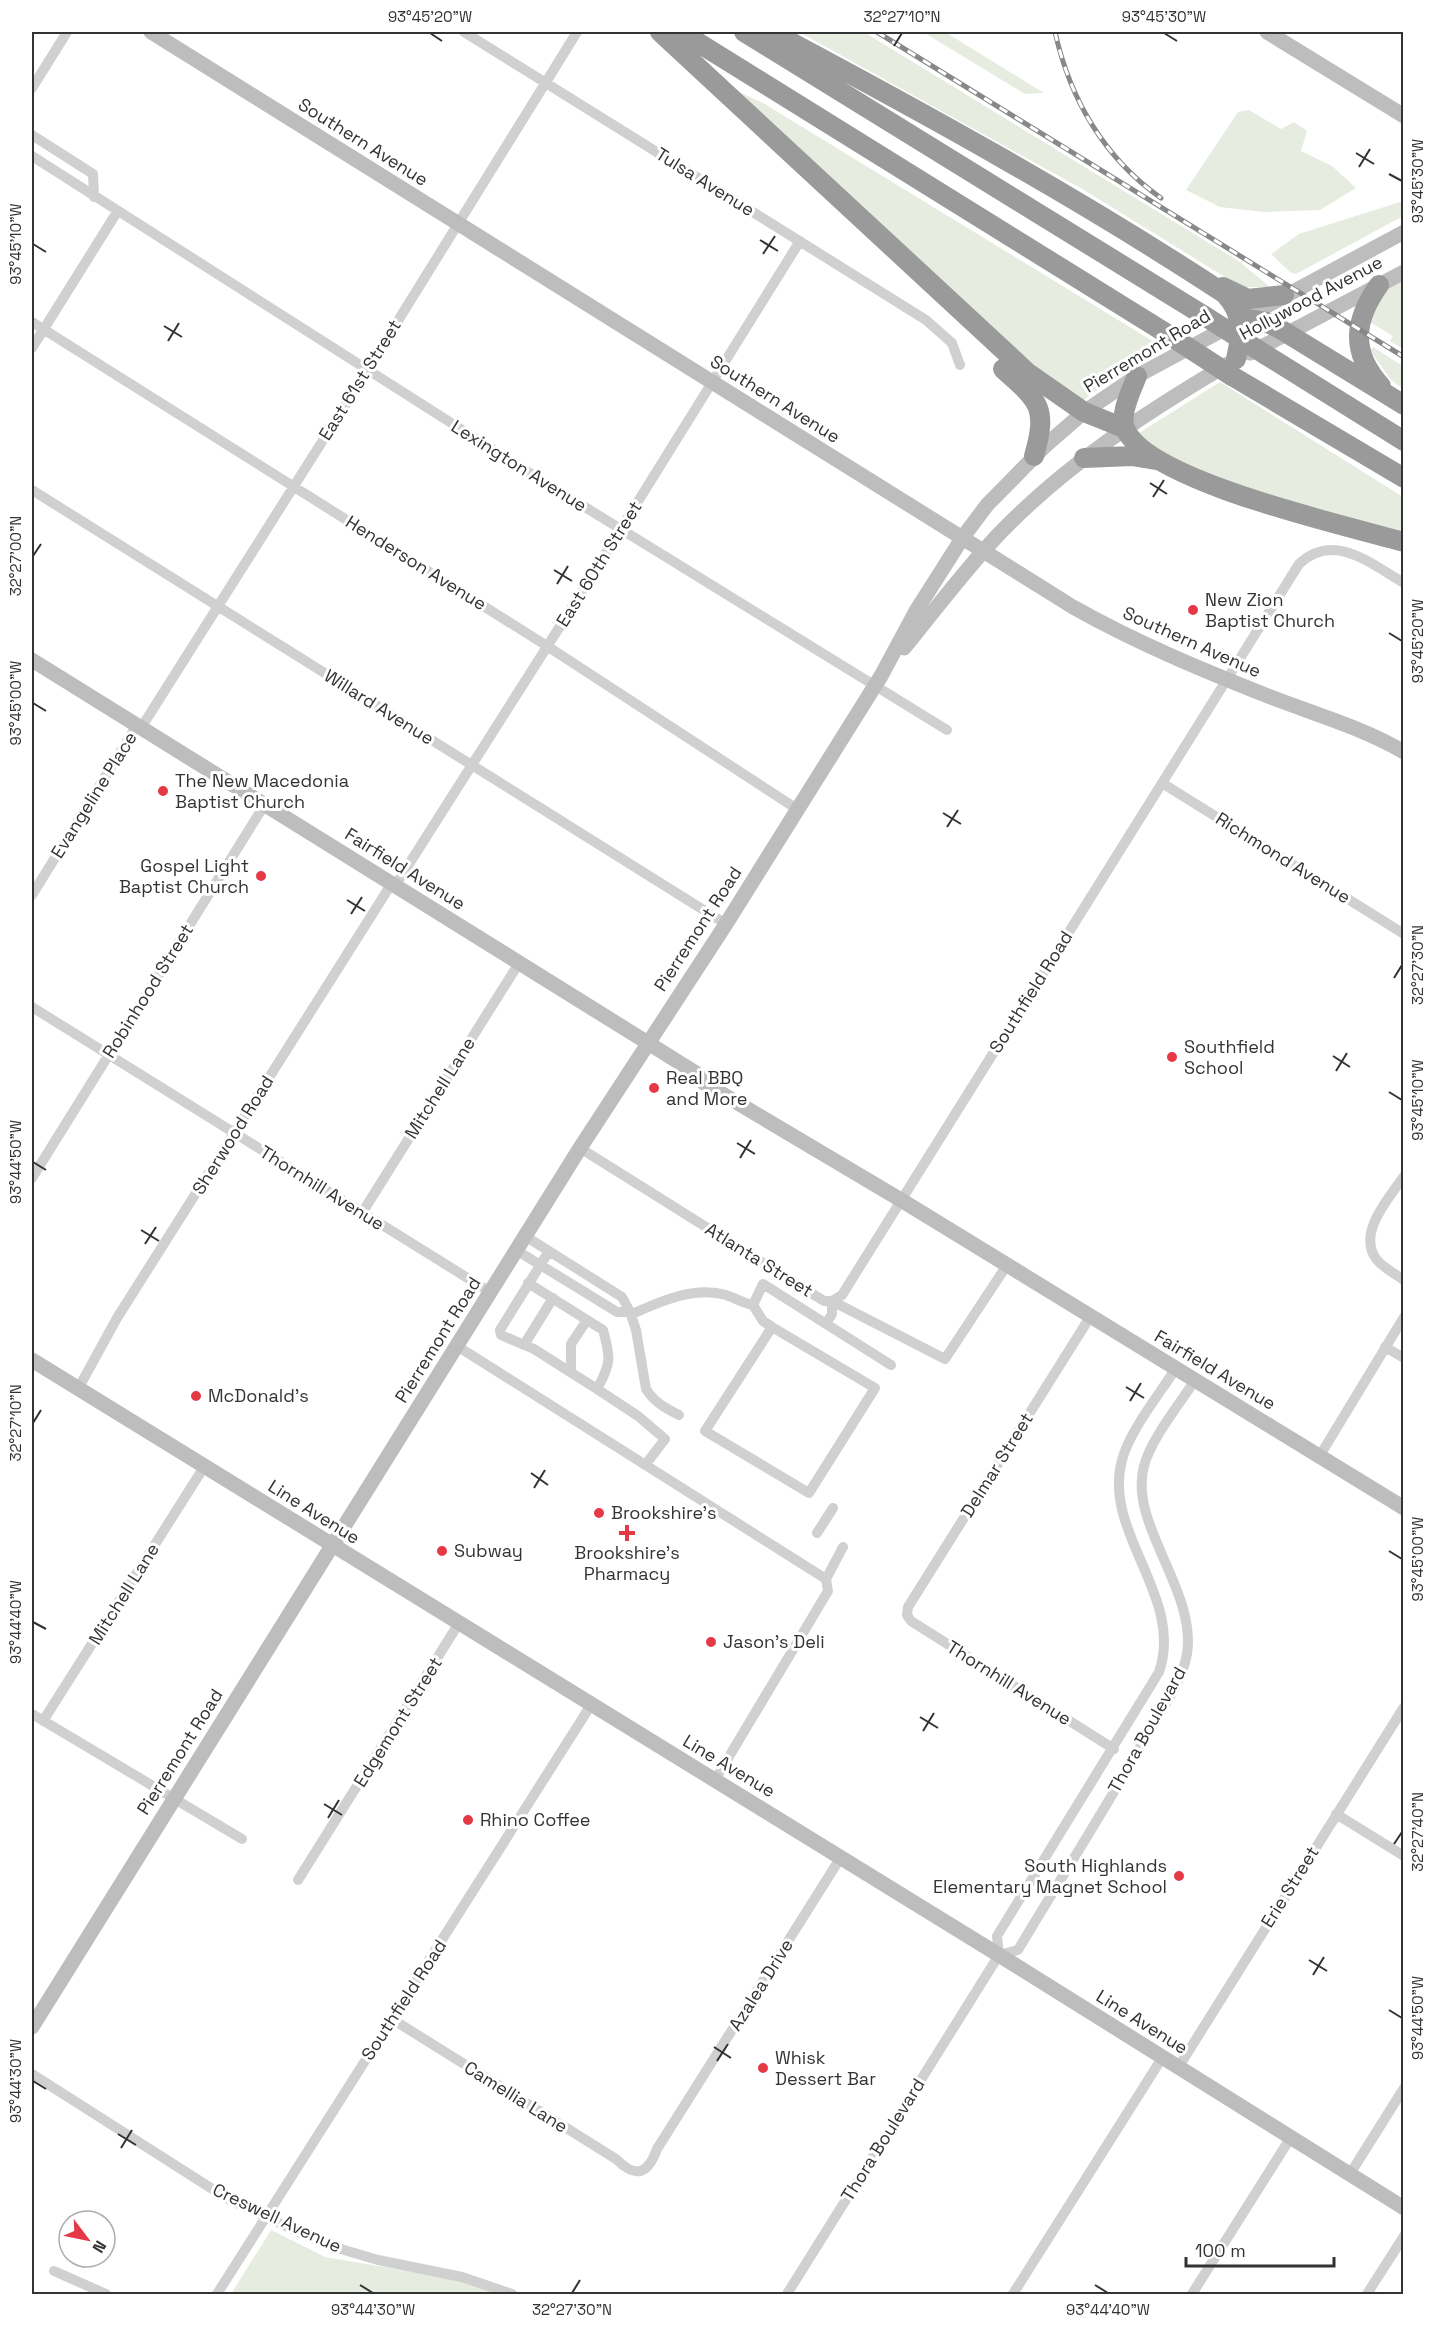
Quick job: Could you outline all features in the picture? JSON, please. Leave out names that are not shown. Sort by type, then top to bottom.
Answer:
[{"type":"highway","points":[[660,32],[1028,373],[1084,412],[1124,428],[1136,444],[1159,461],[1222,489],[1404,542]]},
{"type":"highway","points":[[681,32],[1169,335],[1234,368],[1404,478]]},
{"type":"highway","points":[[744,32],[1404,441]]},
{"type":"highway","points":[[772,32],[998,155],[1214,287],[1233,302],[1240,318],[1242,332],[1234,368]]},
{"type":"highway","points":[[906,259],[960,329],[1028,392],[1039,407],[1041,430],[1034,456]]},
{"type":"highway","points":[[1379,285],[1363,311],[1358,338],[1369,373],[1397,401]]},
{"type":"highway","points":[[1214,287],[1227,287],[1248,299],[1284,295]]},
{"type":"highway","points":[[1240,318],[1266,322],[1288,333],[1397,401]]},
{"type":"highway","points":[[1124,428],[1125,414],[1137,376]]},
{"type":"highway","points":[[1084,458],[1132,456],[1159,461]]},
{"type":"main road","name":"Southern Avenue","points":[[151,32],[1094,619],[1227,680],[1373,735],[1404,752]]},
{"type":"main road","points":[[1274,33],[1403,115]]},
{"type":"main road","name":"Hollywood Avenue","points":[[1240,318],[1404,231]]},
{"type":"main road","name":"Hollywood Avenue","points":[[1234,368],[1288,333],[1404,272]]},
{"type":"main road","name":"Pierremont Road","points":[[32,2027],[516,1250],[726,924],[878,682],[916,611],[963,537],[987,505],[1034,456],[1084,412],[1137,376],[1240,318]]},
{"type":"main road","name":"Pierremont Road","points":[[878,682],[984,550],[1030,504],[1084,458],[1124,428],[1234,368]]},
{"type":"main road","name":"Fairfield Avenue","points":[[32,660],[696,1073],[721,1083],[786,1125],[797,1137],[1404,1508]]},
{"type":"main road","name":"Line Avenue","points":[[32,1360],[999,1954],[1404,2208]]},
{"type":"street","points":[[32,88],[67,32]]},
{"type":"street","name":"Tulsa Avenue","points":[[464,32],[926,320],[952,343],[960,365]]},
{"type":"street","name":"East 61st Street","points":[[139,727],[368,369],[577,32]]},
{"type":"street","points":[[32,135],[93,174],[94,197]]},
{"type":"street","name":"Lexington Avenue","points":[[32,156],[620,529],[878,682],[947,730]]},
{"type":"street","points":[[32,348],[117,212]]},
{"type":"street","name":"East 60th Street","points":[[394,884],[548,646],[800,241]]},
{"type":"street","name":"Henderson Avenue","points":[[32,322],[548,646],[797,809]]},
{"type":"street","name":"Willard Avenue","points":[[32,490],[726,924]]},
{"type":"street","name":"Southfield Road","points":[[832,1301],[842,1295],[1294,570],[1313,554],[1331,549],[1351,552],[1404,583]]},
{"type":"street","name":"Evangeline Place","points":[[32,895],[139,727]]},
{"type":"street","name":"Richmond Avenue","points":[[1162,783],[1404,934]]},
{"type":"street","name":"Robinhood Street","points":[[32,1178],[264,804]]},
{"type":"street","name":"Sherwood Road","points":[[78,1389],[117,1318],[394,884]]},
{"type":"street","name":"Mitchell Lane","points":[[362,1213],[519,963]]},
{"type":"street","name":"Thornhill Avenue","points":[[32,1007],[490,1292]]},
{"type":"street","name":"Atlanta Street","points":[[580,1149],[824,1300],[832,1301],[945,1359],[1007,1265]]},
{"type":"street","points":[[1404,1176],[1376,1218],[1370,1239],[1372,1253],[1381,1264],[1404,1280]]},
{"type":"street","points":[[525,1236],[622,1297],[631,1313],[646,1389],[651,1397],[663,1407],[679,1415]]},
{"type":"street","points":[[516,1250],[617,1312],[631,1313],[678,1296],[702,1292],[726,1295],[753,1305],[763,1321],[875,1388],[809,1493],[705,1431],[772,1327]]},
{"type":"street","points":[[549,1251],[500,1330],[501,1335],[524,1345],[571,1372],[638,1416],[665,1439],[646,1464]]},
{"type":"street","points":[[528,1283],[603,1330],[609,1353],[609,1368],[597,1389]]},
{"type":"street","points":[[753,1305],[763,1284],[891,1365]]},
{"type":"street","points":[[524,1345],[553,1298]]},
{"type":"street","points":[[826,1324],[832,1314],[832,1301]]},
{"type":"street","name":"Delmar Street","points":[[907,1615],[908,1606],[1090,1317]]},
{"type":"street","points":[[1319,1457],[1404,1317]]},
{"type":"street","points":[[571,1372],[571,1344],[587,1320]]},
{"type":"street","points":[[457,1346],[822,1575],[828,1591],[715,1780]]},
{"type":"street","points":[[1385,1347],[1404,1358]]},
{"type":"street","name":"Thora Boulevard","points":[[787,2295],[999,1954],[997,1936],[1114,1749],[1159,1672],[1166,1648],[1163,1618],[1123,1510],[1119,1476],[1128,1444],[1176,1368]]},
{"type":"street","name":"Thora Boulevard","points":[[999,1954],[1018,1950],[1133,1760],[1185,1664],[1188,1635],[1184,1612],[1146,1512],[1141,1482],[1144,1466],[1152,1449],[1195,1380]]},
{"type":"street","name":"Mitchell Lane","points":[[43,1721],[204,1467]]},
{"type":"street","points":[[818,1533],[833,1508]]},
{"type":"street","points":[[822,1575],[843,1547]]},
{"type":"street","name":"Thornhill Avenue","points":[[907,1615],[911,1621],[1114,1749]]},
{"type":"street","name":"Edgemont Street","points":[[298,1880],[459,1623]]},
{"type":"street","name":"Southfield Road","points":[[218,2295],[591,1705]]},
{"type":"street","name":"Erie Street","points":[[1178,2068],[1404,1707]]},
{"type":"street","points":[[32,1714],[242,1839]]},
{"type":"street","points":[[1336,1814],[1404,1856]]},
{"type":"street","name":"Azalea Drive","points":[[640,2171],[649,2166],[657,2149],[841,1857]]},
{"type":"street","name":"Camellia Lane","points":[[392,2019],[615,2159],[624,2167],[631,2171],[640,2171]]},
{"type":"street","points":[[1013,2295],[1162,2058]]},
{"type":"street","name":"Creswell Avenue","points":[[32,2074],[228,2199],[268,2215],[324,2244],[360,2256],[462,2277],[512,2295]]},
{"type":"street","points":[[1350,2174],[1404,2088]]},
{"type":"street","points":[[1192,2295],[1291,2137]]},
{"type":"street","points":[[1367,2295],[1404,2236]]},
{"type":"street","points":[[54,2271],[106,2295]]},
{"type":"shaded area","points":[[799,32],[864,32],[1240,262],[1270,287],[1241,287],[1084,190]]},
{"type":"shaded area","points":[[923,32],[945,32],[1044,93],[1025,94]]},
{"type":"shaded area","points":[[739,92],[763,103],[1164,348],[1124,371],[1078,404],[1046,381],[736,95]]},
{"type":"shaded area","points":[[1249,110],[1281,129],[1294,122],[1307,131],[1301,151],[1332,166],[1356,188],[1320,210],[1264,212],[1220,207],[1186,190],[1238,112]]},
{"type":"shaded area","points":[[1403,201],[1403,216],[1296,274],[1290,272],[1271,254],[1299,234]]},
{"type":"shaded area","points":[[1403,278],[1403,349],[1390,341],[1393,336],[1365,319],[1380,292]]},
{"type":"shaded area","points":[[1367,346],[1372,349],[1373,347],[1403,366],[1403,389],[1391,380]]},
{"type":"shaded area","points":[[1220,382],[1403,497],[1403,535],[1199,475],[1167,459],[1139,433]]},
{"type":"shaded area","points":[[271,2230],[325,2257],[461,2280],[502,2294],[231,2294]]},
{"type":"railway","points":[[877,32],[1404,357]]},
{"type":"railway","points":[[1055,32],[1070,81],[1092,125],[1122,165],[1161,198]]},
{"type":"place","name":"New Zion Baptist Church","points":[[1193,610]]},
{"type":"place","name":"The New Macedonia Baptist Church","points":[[163,791]]},
{"type":"place","name":"Gospel Light Baptist Church","points":[[261,876]]},
{"type":"place","name":"Southfield School","points":[[1172,1057]]},
{"type":"place","name":"Real BBQ and More","points":[[654,1088]]},
{"type":"place","name":"McDonald's","points":[[196,1396]]},
{"type":"place","name":"Brookshire's","points":[[599,1513]]},
{"type":"place","name":"Brookshire's Pharmacy","points":[[627,1533]]},
{"type":"place","name":"Subway","points":[[442,1551]]},
{"type":"place","name":"Jason's Deli","points":[[711,1642]]},
{"type":"place","name":"Rhino Coffee","points":[[468,1820]]},
{"type":"place","name":"South Highlands Elementary Magnet School","points":[[1179,1876]]},
{"type":"place","name":"Whisk Dessert Bar","points":[[763,2068]]}]
